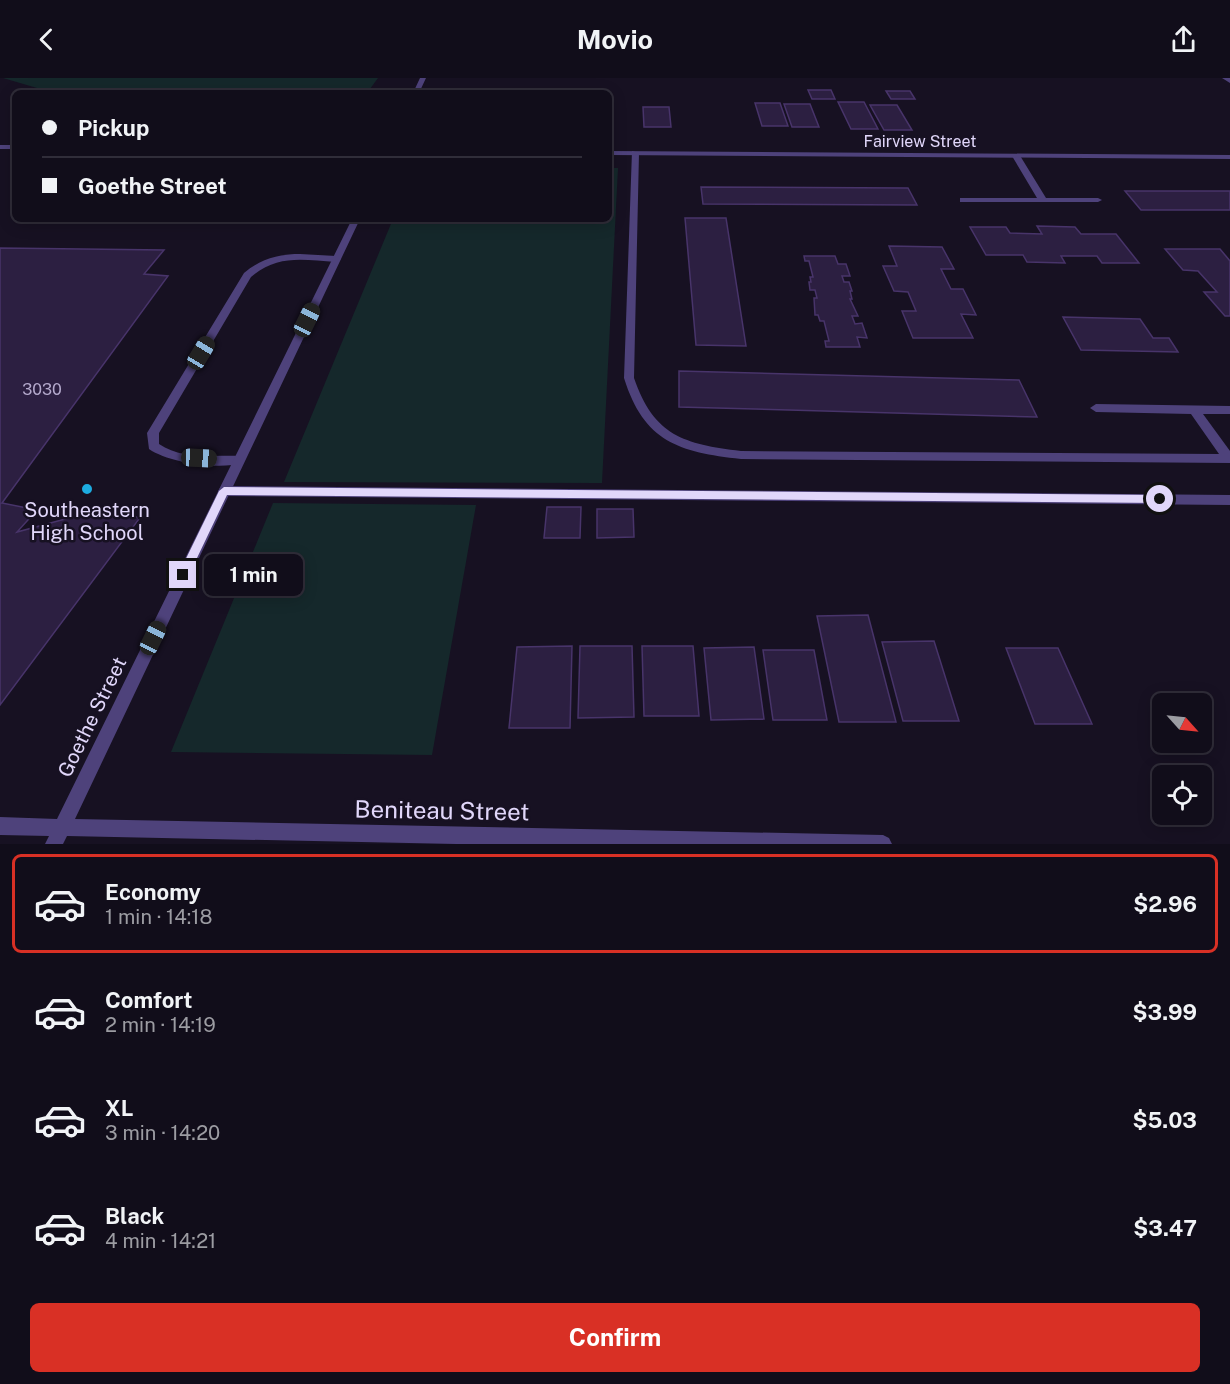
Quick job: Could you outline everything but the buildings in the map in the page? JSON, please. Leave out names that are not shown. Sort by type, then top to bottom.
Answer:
[{"type":"street","points":[[1225,78],[1230,81]]},
{"type":"street","name":"Fairview Street","points":[[612,153],[1230,157]]},
{"type":"street","points":[[635,153],[629,378],[634,399],[648,420],[670,439],[693,448],[741,455],[1230,459]]},
{"type":"street","points":[[1016,156],[1043,200]]},
{"type":"street","points":[[963,200],[1098,201]]},
{"type":"street","name":"Goethe Street","points":[[54,844],[354,222]]},
{"type":"street","points":[[239,460],[182,458],[160,452],[153,446],[153,433],[248,275],[258,265],[273,258],[336,259]]},
{"type":"street","points":[[1096,408],[1230,410]]},
{"type":"street","points":[[1194,410],[1230,459]]},
{"type":"street","points":[[224,491],[1230,500]]},
{"type":"street","name":"Beniteau Street","points":[[0,826],[883,844]]},
{"type":"green space","points":[[3,78],[378,78],[369,90],[44,90]]},
{"type":"green space","points":[[612,168],[618,168],[602,483],[284,482],[392,222],[612,222]]},
{"type":"green space","points":[[273,503],[476,505],[432,755],[171,752]]},
{"type":"place","name":"Southeastern High School","points":[[87,489]]},
{"type":"route","points":[[183,575],[224,491],[1160,499]]}]
